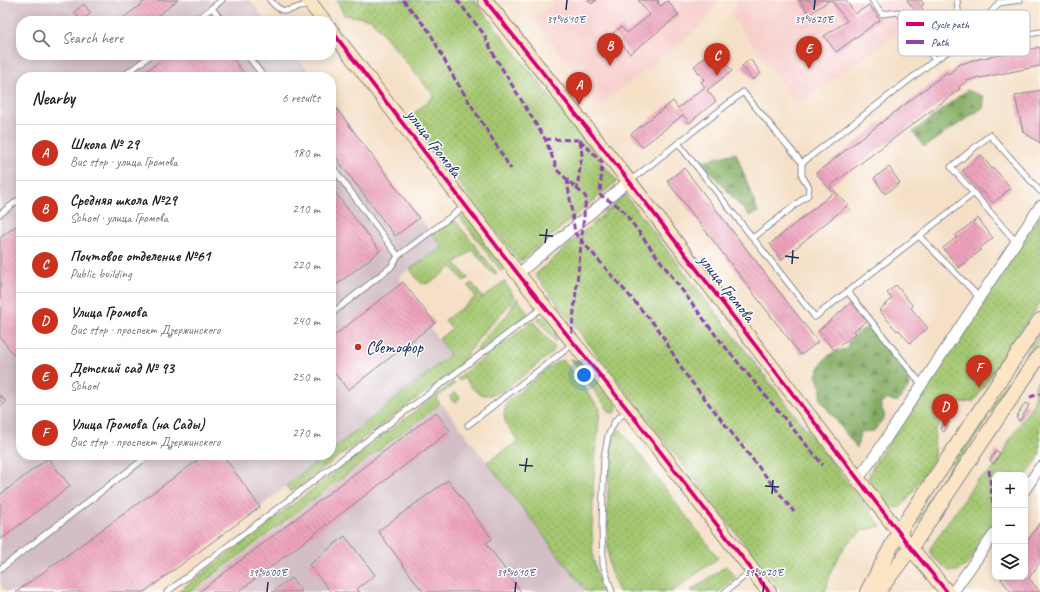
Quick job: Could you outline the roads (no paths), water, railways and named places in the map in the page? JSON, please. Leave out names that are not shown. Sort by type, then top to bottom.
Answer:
[{"type":"street","name":"улица Громова","points":[[485,0],[629,182],[911,548],[947,592]]},
{"type":"street","points":[[312,4],[320,16]]},
{"type":"street","name":"улица Громова","points":[[336,36],[518,274],[628,410],[769,592]]},
{"type":"street","points":[[518,274],[629,182]]},
{"type":"street","points":[[858,479],[1040,206]]},
{"type":"street","points":[[867,592],[899,532],[1040,320]]},
{"type":"street","points":[[878,592],[911,548],[1040,355]]},
{"type":"street","points":[[1028,485],[1040,467]]},
{"type":"street","points":[[953,592],[992,537]]},
{"type":"lane","points":[[202,16],[222,0]]},
{"type":"lane","points":[[270,0],[280,10],[294,10],[312,4]]},
{"type":"lane","points":[[872,0],[882,14],[898,12]]},
{"type":"lane","points":[[957,0],[958,10]]},
{"type":"lane","points":[[992,10],[999,2],[1020,0]]},
{"type":"lane","points":[[212,8],[218,16]]},
{"type":"lane","points":[[1030,34],[1040,32]]},
{"type":"lane","points":[[932,56],[935,60]]},
{"type":"lane","points":[[802,163],[941,56]]},
{"type":"lane","points":[[129,72],[144,60]]},
{"type":"lane","points":[[252,60],[260,72]]},
{"type":"lane","points":[[629,182],[743,92],[802,163],[802,176],[809,186],[808,195],[753,238]]},
{"type":"lane","points":[[1016,242],[951,167],[990,135],[1040,191]]},
{"type":"lane","points":[[678,143],[815,317],[974,193]]},
{"type":"lane","points":[[336,172],[398,256]]},
{"type":"lane","points":[[0,214],[16,202]]},
{"type":"lane","points":[[336,310],[392,267],[398,256],[466,205]]},
{"type":"lane","points":[[919,236],[980,298]]},
{"type":"lane","points":[[848,292],[922,385]]},
{"type":"lane","points":[[167,592],[544,306]]},
{"type":"lane","points":[[468,425],[574,343]]},
{"type":"lane","points":[[612,592],[603,564],[602,527],[604,457],[608,436],[615,421],[628,410]]},
{"type":"lane","points":[[0,569],[142,460]]},
{"type":"lane","points":[[725,592],[751,570]]},
{"type":"place","name":"Средняя школа №29","points":[[610,66]]},
{"type":"place","name":"Детский сад № 93","points":[[809,69]]},
{"type":"place","name":"Почтовое отделение №61","points":[[717,76]]},
{"type":"place","name":"Школа № 29","points":[[579,105]]},
{"type":"place","name":"Светофор","points":[[358,347]]},
{"type":"place","name":"Улица Громова (на Сады)","points":[[979,388]]},
{"type":"place","name":"Улица Громова","points":[[945,427]]}]
